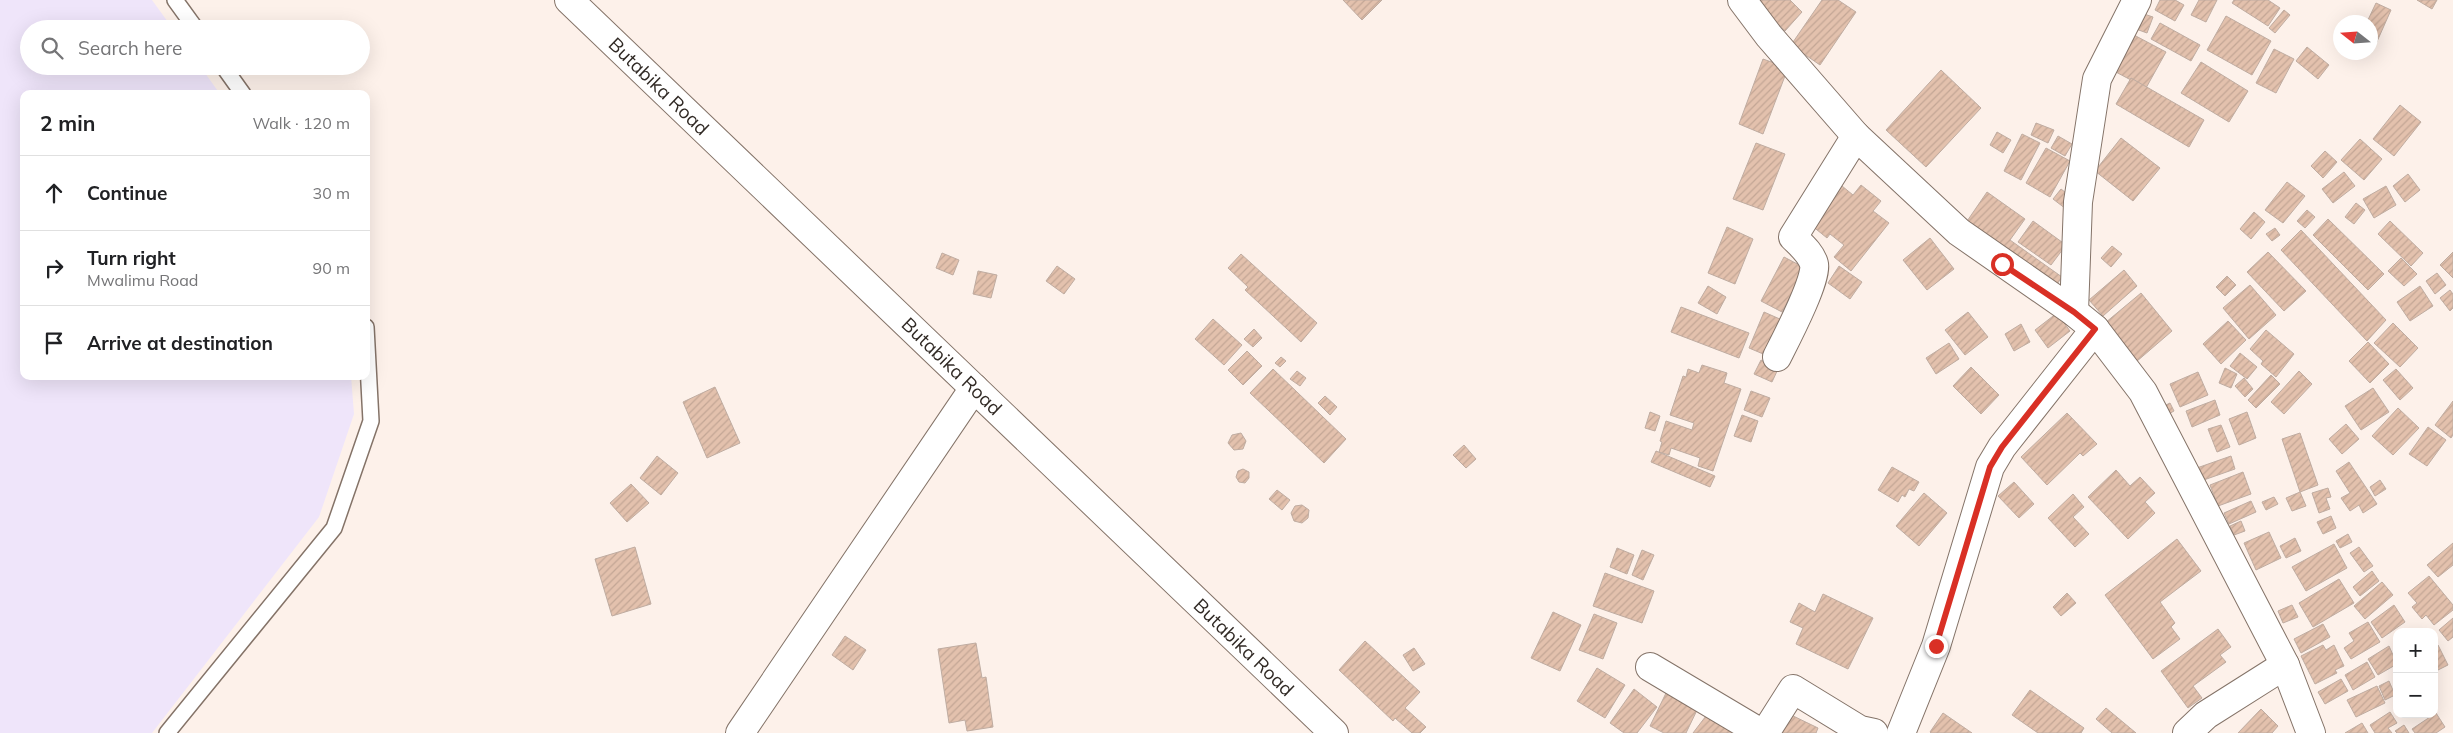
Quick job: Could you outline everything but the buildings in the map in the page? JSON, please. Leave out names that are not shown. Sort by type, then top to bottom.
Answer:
[{"type":"street","name":"Butabika Road","points":[[569,0],[1334,733]]},
{"type":"street","points":[[2074,312],[2078,202],[2097,79],[2137,0]]},
{"type":"street","points":[[1745,2],[1769,36],[1856,136],[1959,232],[2074,312],[2095,329],[2143,392],[2285,665],[2311,733]]},
{"type":"street","points":[[1777,357],[1812,282],[1815,267],[1811,256],[1793,237],[1856,136]]},
{"type":"street","points":[[1901,733],[1936,646],[1990,467],[2002,447],[2095,329]]},
{"type":"street","points":[[740,733],[974,388]]},
{"type":"street","points":[[2187,733],[2206,715],[2285,665]]},
{"type":"street","points":[[1650,667],[1762,733]]},
{"type":"street","points":[[1766,733],[1793,689],[1860,730],[1874,733]]},
{"type":"lane","points":[[175,0],[189,20]]},
{"type":"lane","points":[[229,75],[239,90]]},
{"type":"lane","points":[[167,733],[334,528],[371,421],[369,380]]},
{"type":"shaded area","points":[[0,0],[152,0],[166,20],[20,20],[20,75],[206,75],[217,90],[20,90],[20,380],[351,380],[354,414],[319,517],[152,733],[0,733]]},
{"type":"route","points":[[1936,646],[1990,467],[2002,447],[2095,329],[2074,312],[2002,264]]}]
